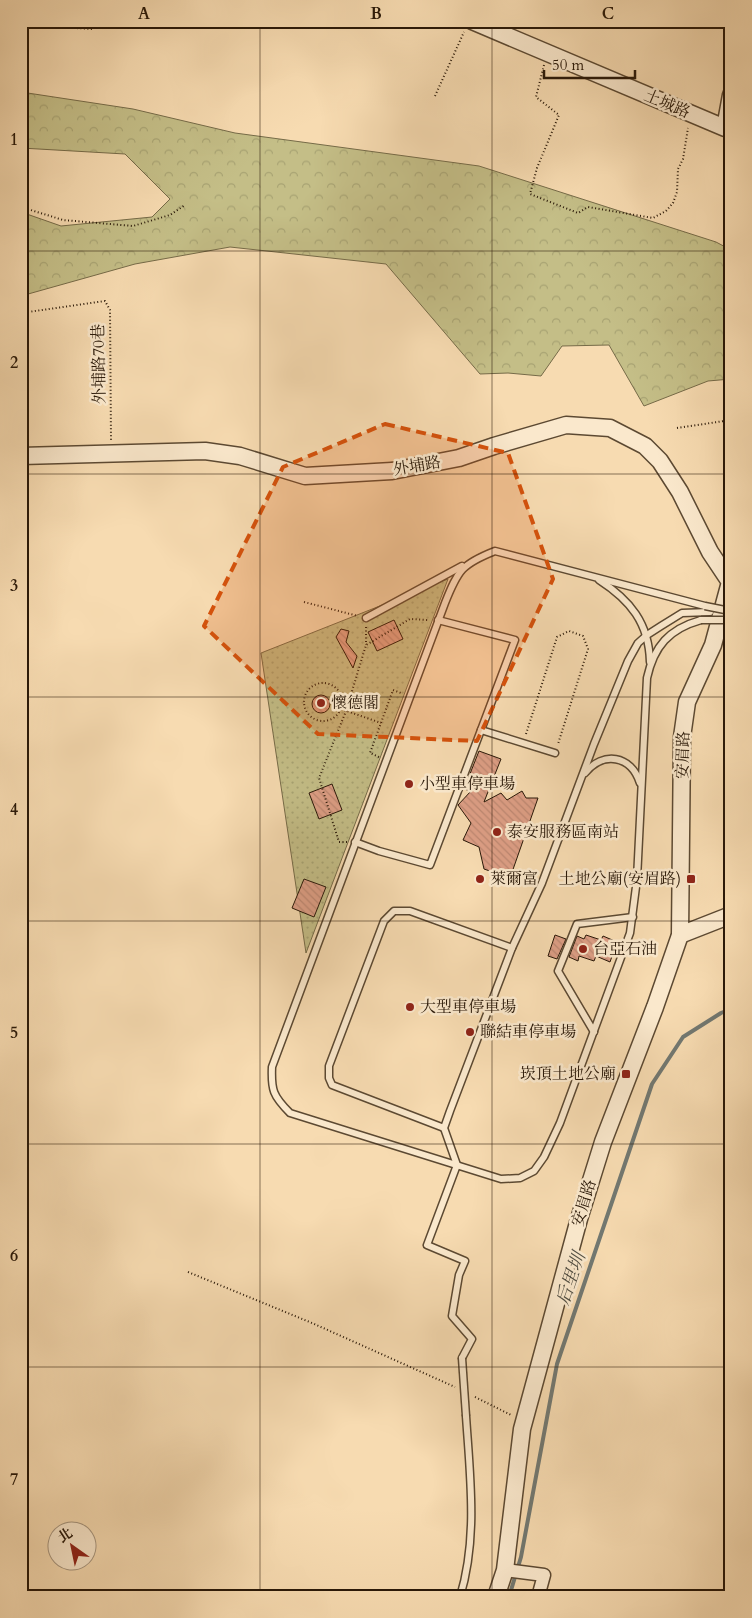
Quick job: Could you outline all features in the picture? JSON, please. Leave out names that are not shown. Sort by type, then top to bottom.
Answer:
[{"type":"street","name":"土城路","points":[[468,25],[548,53],[691,114],[728,132]]},
{"type":"street","points":[[728,132],[731,95]]},
{"type":"street","name":"外埔路","points":[[21,456],[205,451],[240,456],[305,476],[392,471],[440,462],[459,458],[566,425],[610,428],[645,446],[660,461],[680,492],[710,552],[730,582]]},
{"type":"street","name":"安眉路","points":[[496,1597],[505,1570],[524,1421],[579,1219],[600,1150],[656,1007],[680,935],[682,736],[687,702],[713,644],[730,582]]},
{"type":"street","points":[[680,935],[731,915]]},
{"type":"street","points":[[505,1570],[544,1576],[538,1597]]},
{"type":"lane","points":[[366,618],[470,562],[495,551],[730,611]]},
{"type":"lane","points":[[470,562],[461,570],[454,581],[438,620],[278,1050],[272,1067],[272,1084],[277,1100],[290,1112],[501,1179],[520,1178],[534,1170],[544,1157],[560,1123],[594,1032],[630,933],[633,917],[638,879],[641,786],[650,648],[642,622],[633,610],[613,589],[594,577]]},
{"type":"lane","points":[[460,1597],[465,1581],[472,1515],[462,1358],[472,1339],[452,1316],[459,1275],[465,1261],[427,1245],[457,1165],[444,1128],[512,948],[542,883],[628,661],[638,643],[647,635],[682,613],[730,611]]},
{"type":"lane","points":[[355,842],[379,851],[430,865],[515,640],[438,620]]},
{"type":"lane","points":[[650,663],[663,640],[684,625],[701,620],[731,620]]},
{"type":"lane","points":[[481,730],[555,753]]},
{"type":"lane","points":[[582,777],[594,764],[603,759],[615,758],[628,764],[637,774],[641,786]]},
{"type":"lane","points":[[444,1128],[332,1085],[329,1078],[333,1056],[384,921],[394,912],[410,911],[512,948]]},
{"type":"lane","points":[[594,1032],[558,972],[577,924],[633,917]]},
{"type":"path","points":[[21,25],[92,29]]},
{"type":"path","points":[[435,96],[468,25]]},
{"type":"path","points":[[548,53],[536,97],[559,115],[537,168],[530,194],[578,213],[588,207],[654,218],[666,211],[673,203],[677,192],[678,169],[683,159],[691,114]]},
{"type":"path","points":[[21,207],[63,220],[133,226],[170,215],[185,204]]},
{"type":"path","name":"外埔路70巷","points":[[21,313],[106,301],[110,310],[111,453]]},
{"type":"path","points":[[677,428],[731,420]]},
{"type":"path","points":[[304,602],[366,618],[366,645],[346,711],[319,778],[339,842],[355,842]]},
{"type":"path","points":[[366,645],[410,619],[438,620]]},
{"type":"path","points":[[523,743],[557,637],[569,631],[582,636],[588,649],[555,753]]},
{"type":"path","points":[[316,684],[334,686],[341,696],[340,709],[332,718],[320,720],[314,718],[309,715],[304,704],[306,692],[316,684]]},
{"type":"path","points":[[386,760],[370,753],[393,690],[410,696]]},
{"type":"path","points":[[340,709],[381,723]]},
{"type":"path","points":[[188,1272],[312,1323],[457,1388]]},
{"type":"path","points":[[474,1396],[524,1421]]},
{"type":"highlighted area","points":[[385,424],[508,453],[553,579],[477,741],[318,734],[204,626],[283,467]]},
{"type":"green space","points":[[21,92],[133,109],[235,133],[479,166],[716,242],[731,250],[731,379],[708,381],[644,406],[609,345],[562,346],[541,376],[508,373],[480,374],[386,264],[230,247],[135,264],[21,296],[21,212],[61,226],[152,217],[170,199],[125,154],[21,148]]},
{"type":"green space","points":[[448,579],[306,953],[261,653]]},
{"type":"building","points":[[394,620],[403,639],[377,651],[368,632]]},
{"type":"building","points":[[341,629],[349,631],[346,642],[357,656],[353,668],[336,637]]},
{"type":"building","name":"懷德閣","points":[[321,695],[327,698],[330,704],[327,710],[321,713],[315,710],[312,704],[315,698]]},
{"type":"building","name":"泰安服務區南站","points":[[479,751],[501,759],[484,802],[501,793],[507,800],[522,791],[526,798],[538,798],[510,878],[484,869],[479,847],[463,840],[471,823],[458,805],[471,791],[464,789]]},
{"type":"building","points":[[332,784],[342,810],[319,819],[309,793]]},
{"type":"building","points":[[304,879],[326,887],[314,917],[292,908]]},
{"type":"building","points":[[555,935],[566,939],[557,959],[548,956]]},
{"type":"building","name":"台亞石油","points":[[586,935],[601,940],[603,936],[617,942],[610,962],[596,956],[594,961],[579,956],[578,961],[569,957],[577,936],[584,939]]},
{"type":"waterway","name":"后里圳","points":[[509,1597],[521,1557],[557,1364],[652,1084],[683,1037],[721,1013],[731,1009]]},
{"type":"place","name":"懷德閣","points":[[321,703]]},
{"type":"place","name":"小型車停車場","points":[[409,784]]},
{"type":"place","name":"泰安服務區南站","points":[[497,832]]},
{"type":"place","name":"萊爾富","points":[[480,879]]},
{"type":"place","name":"土地公廟(安眉路)","points":[[691,879]]},
{"type":"place","name":"台亞石油","points":[[583,949]]},
{"type":"place","name":"大型車停車場","points":[[410,1007]]},
{"type":"place","name":"聯結車停車場","points":[[470,1032]]},
{"type":"place","name":"崁頂土地公廟","points":[[626,1074]]}]
